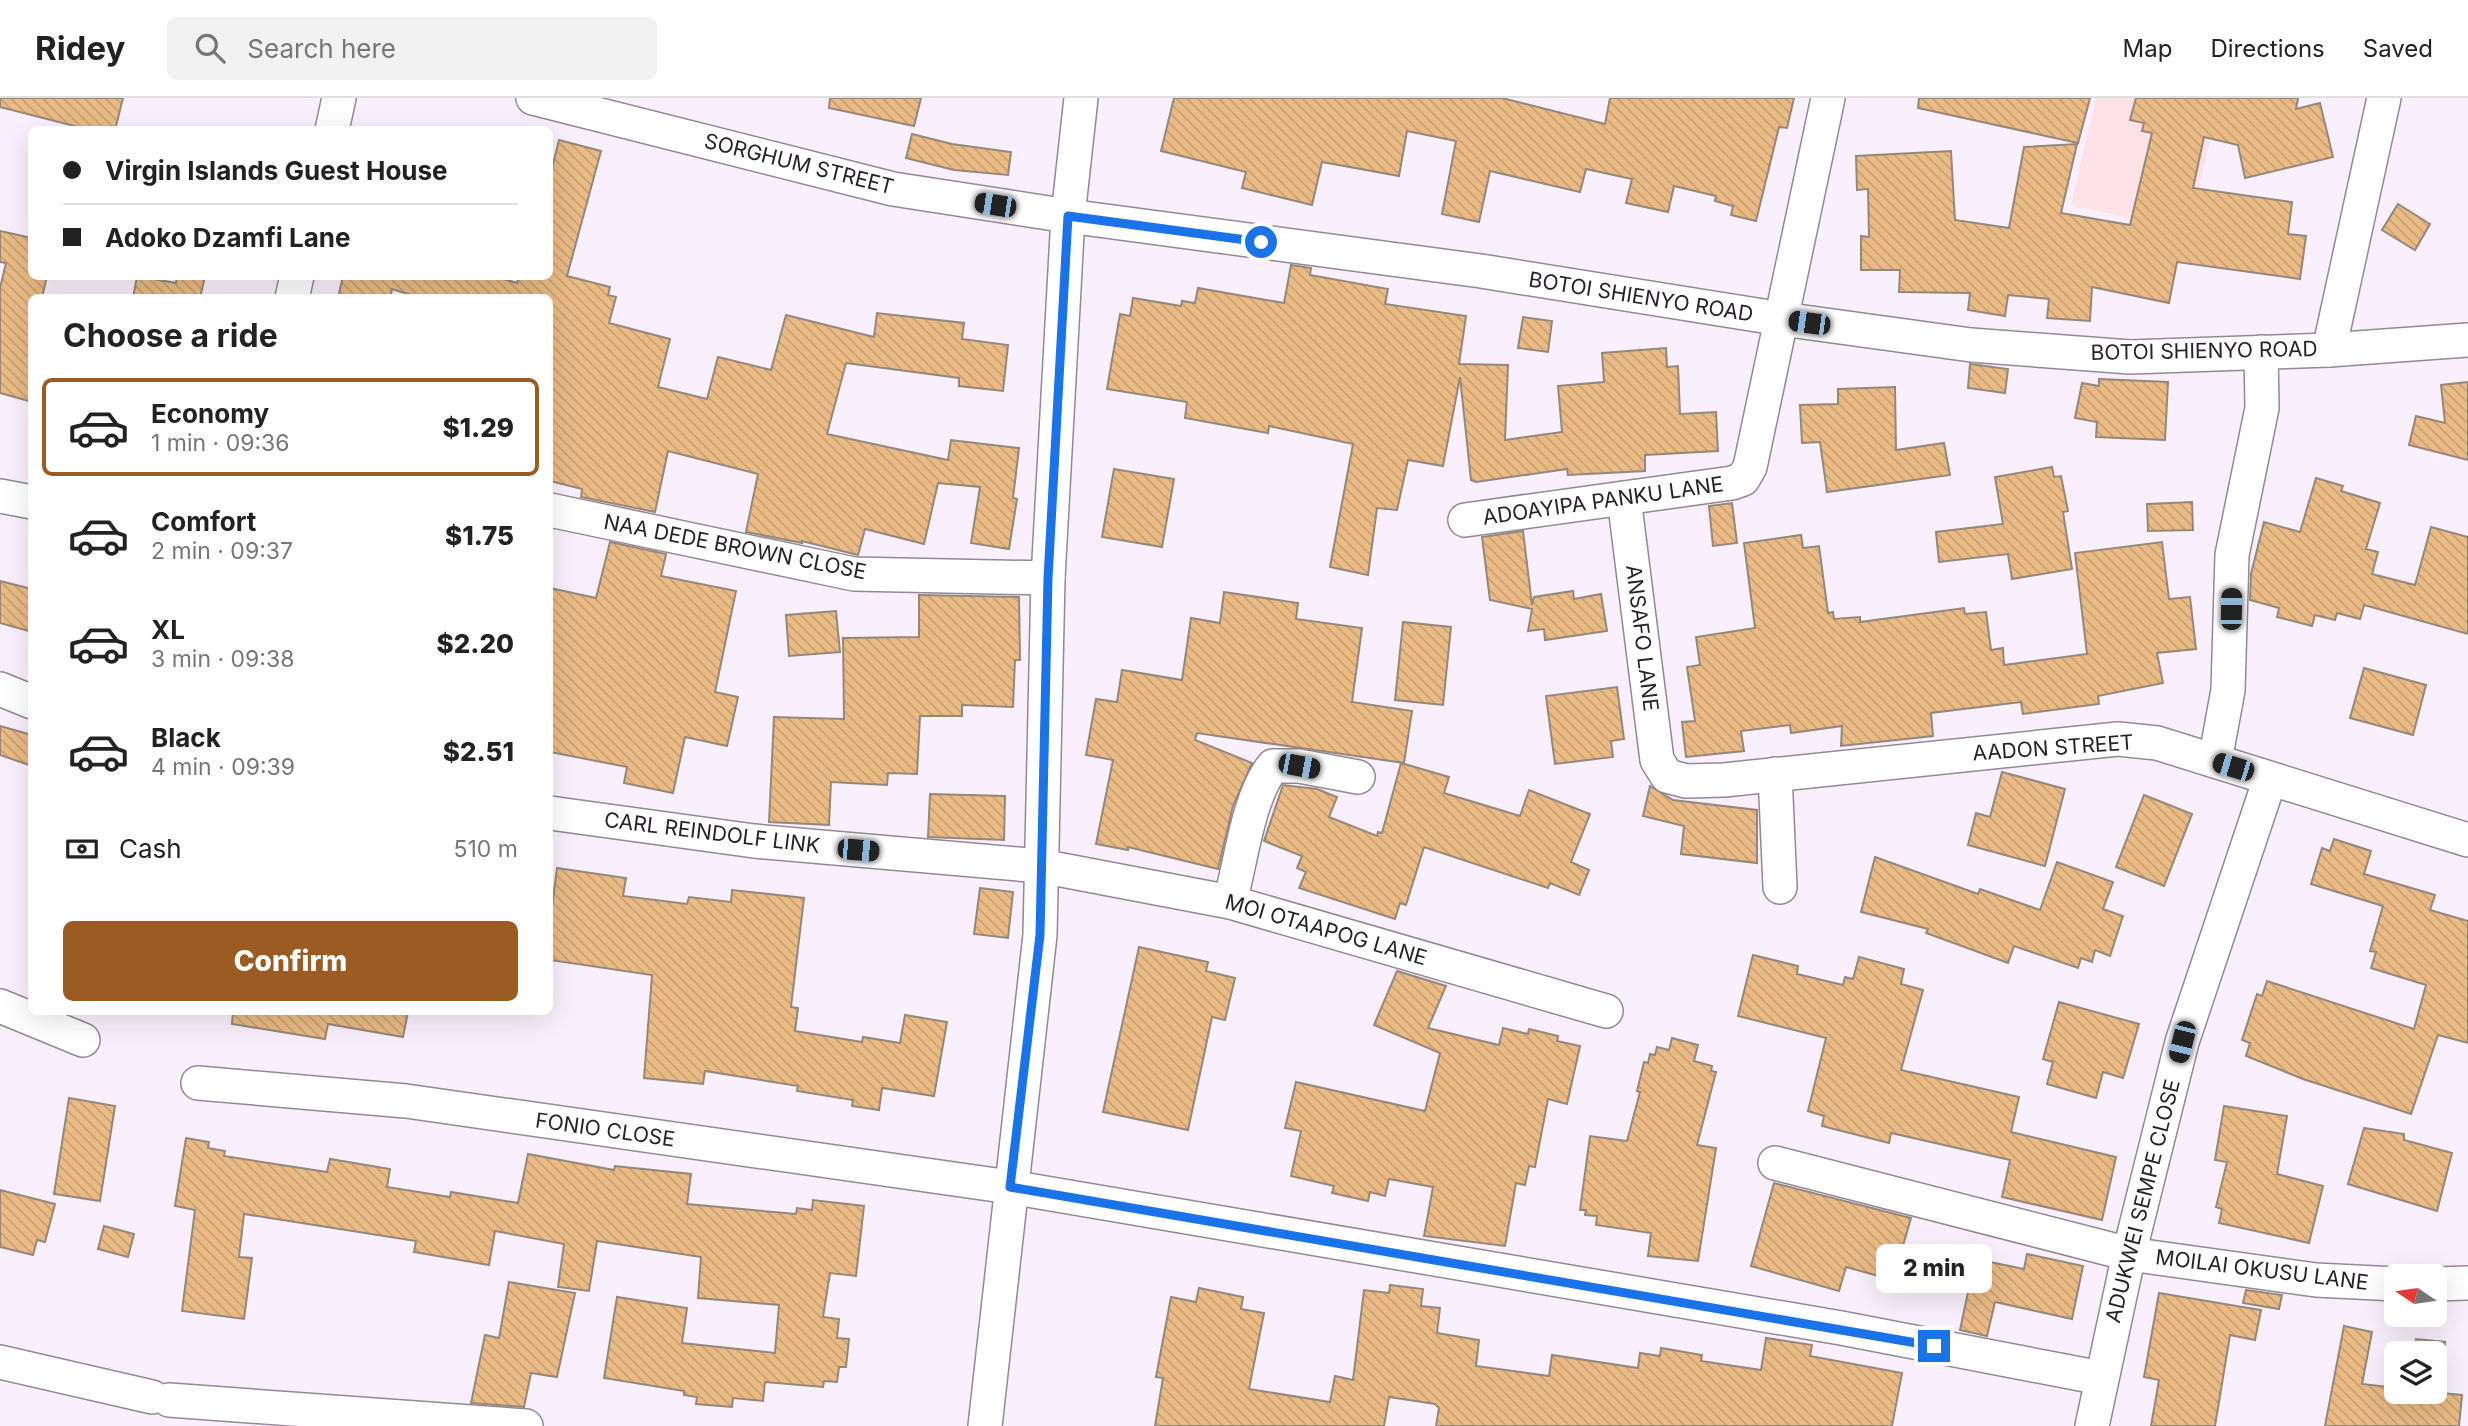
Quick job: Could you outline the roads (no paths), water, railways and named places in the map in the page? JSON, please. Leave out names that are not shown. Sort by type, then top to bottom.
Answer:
[{"type":"street","points":[[333,126],[339,98]]},
{"type":"street","name":"SORGHUM STREET","points":[[533,98],[894,188],[1068,216]]},
{"type":"street","points":[[985,1426],[1038,948],[1048,578],[1068,216],[1081,98]]},
{"type":"street","points":[[1782,319],[1828,98]]},
{"type":"street","points":[[2329,350],[2384,98]]},
{"type":"street","name":"BOTOI SHIENYO ROAD","points":[[1068,216],[1481,271],[1782,319],[1970,345],[2116,356],[2329,350],[2468,340]]},
{"type":"street","name":"ADOAYIPA PANKU LANE","points":[[1465,520],[1743,479],[1750,467],[1782,319]]},
{"type":"street","points":[[2215,761],[2228,690],[2232,555],[2262,408],[2261,352]]},
{"type":"street","points":[[0,496],[28,501]]},
{"type":"street","name":"ANSAFO LANE","points":[[1624,498],[1657,760],[1667,776]]},
{"type":"street","name":"NAA DEDE BROWN CLOSE","points":[[553,511],[854,574],[1048,578]]},
{"type":"street","points":[[0,689],[28,700]]},
{"type":"street","name":"AADON STREET","points":[[1667,776],[1686,781],[1775,775],[2118,739],[2157,743],[2468,840]]},
{"type":"street","points":[[1230,902],[1257,796],[1264,777],[1273,766],[1299,766],[1358,777]]},
{"type":"street","points":[[1775,775],[1780,887]]},
{"type":"street","name":"ADUKWEI SEMPE CLOSE","points":[[2092,1426],[2129,1254],[2182,1042],[2270,779]]},
{"type":"street","name":"CARL REINDOLF LINK","points":[[553,813],[754,841],[1041,866]]},
{"type":"street","name":"MOI OTAAPOG LANE","points":[[1041,866],[1230,902],[1606,1011]]},
{"type":"street","points":[[0,1006],[83,1040]]},
{"type":"street","name":"FONIO CLOSE","points":[[198,1083],[406,1101],[1010,1187],[1841,1328],[2101,1378]]},
{"type":"street","name":"MOILAI OKUSU LANE","points":[[1775,1163],[2129,1254],[2316,1280],[2384,1283]]},
{"type":"street","points":[[2447,1284],[2468,1283]]},
{"type":"street","points":[[0,1362],[160,1398],[526,1426]]}]
